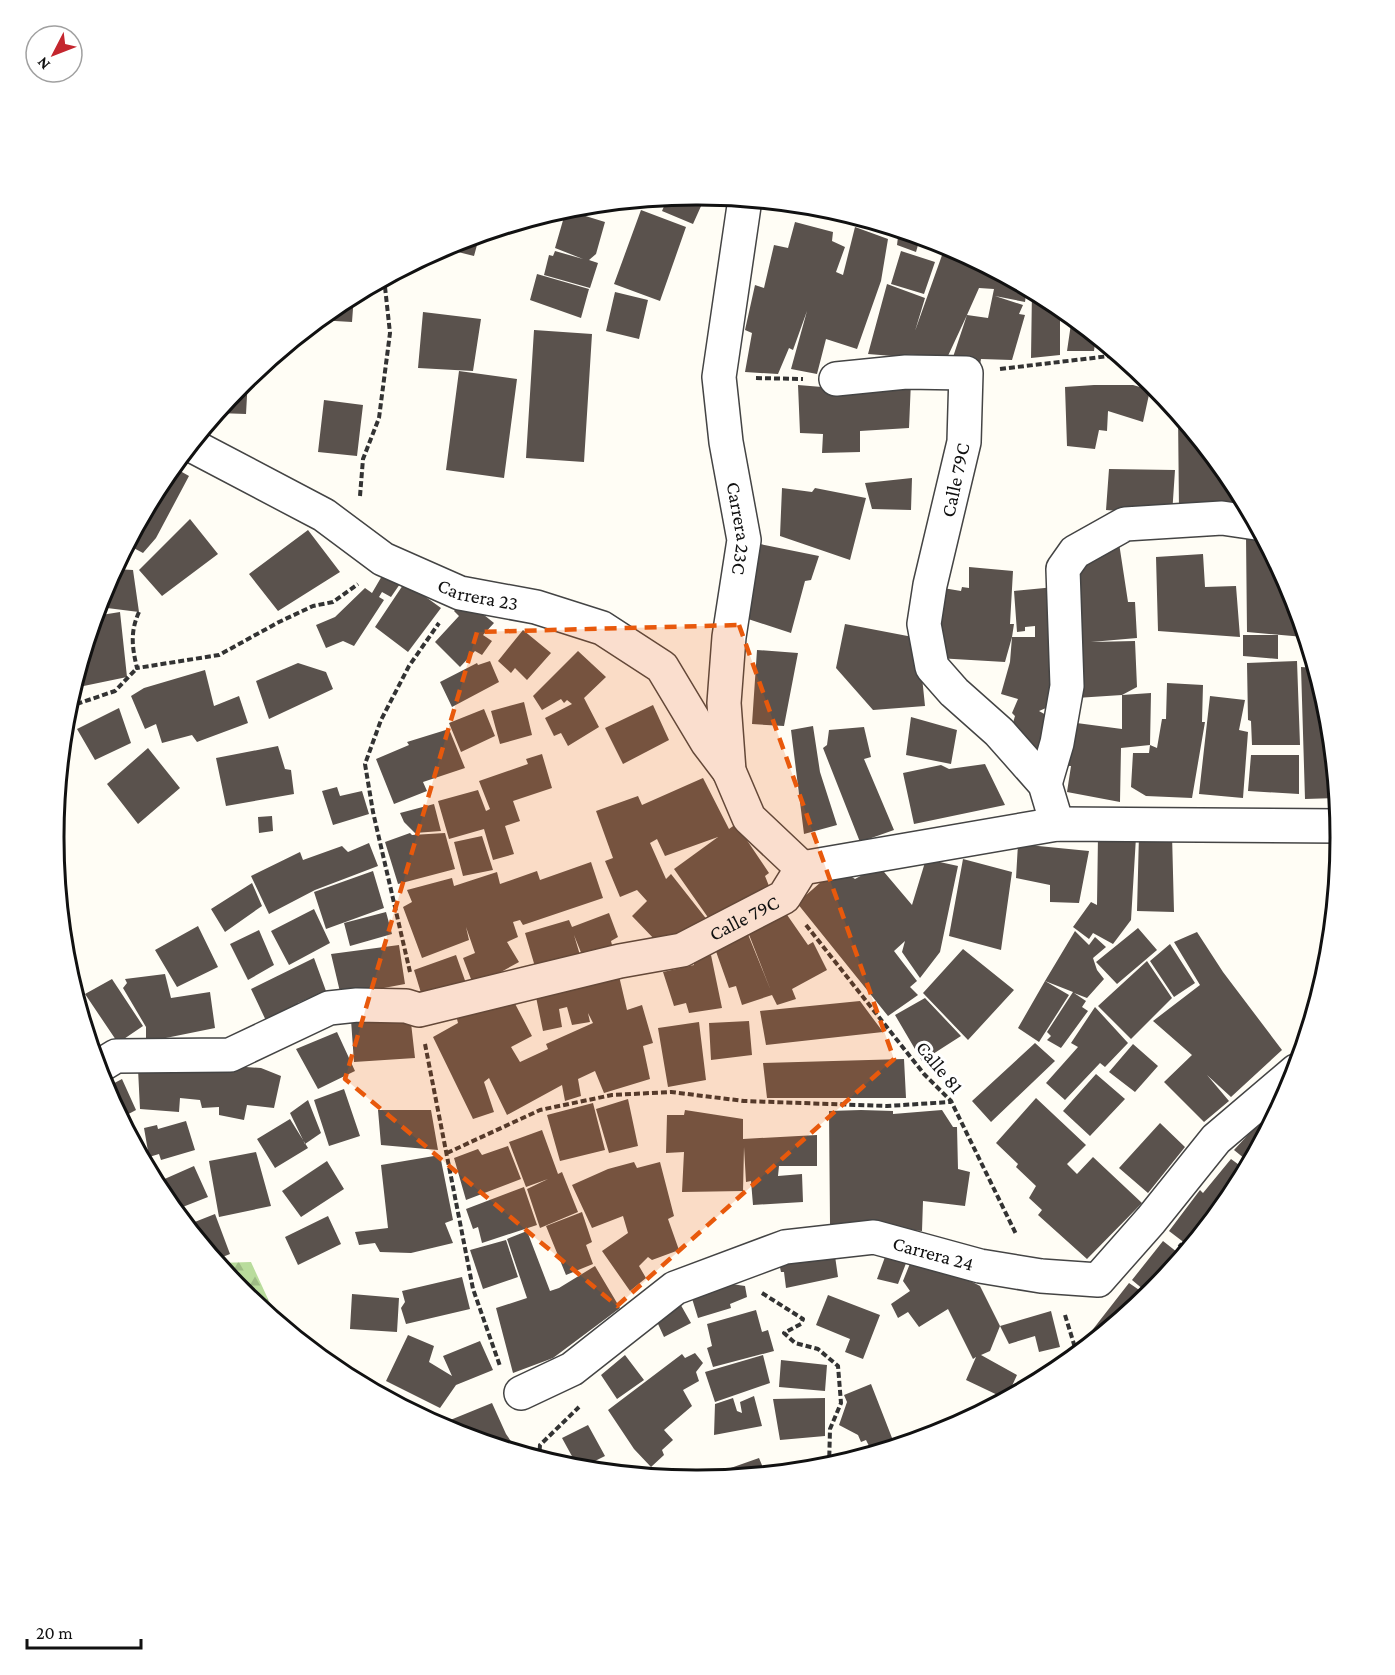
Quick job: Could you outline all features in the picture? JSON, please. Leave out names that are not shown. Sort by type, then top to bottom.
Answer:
[{"type":"street","name":"Carrera 23C","points":[[745,207],[719,377],[726,442],[744,540],[729,637],[724,703],[729,771],[749,818],[802,868]]},
{"type":"street","points":[[836,380],[906,372],[966,373]]},
{"type":"street","name":"Calle 79C","points":[[966,373],[964,442],[930,585],[924,624],[932,667],[954,692],[999,732],[1045,784],[1057,824]]},
{"type":"street","name":"Carrera 23","points":[[198,448],[324,515],[383,559],[460,593],[536,607],[602,628],[662,667],[707,742],[729,771]]},
{"type":"street","points":[[1045,784],[1057,743],[1067,686],[1063,569],[1082,547],[1125,524],[1222,518],[1246,522]]},
{"type":"street","points":[[802,868],[1057,824],[1330,826]]},
{"type":"street","name":"Calle 79C","points":[[106,1062],[116,1056],[230,1055],[329,1008],[396,1006],[419,1010],[620,961],[682,950],[784,897],[802,868]]},
{"type":"street","name":"Carrera 24","points":[[521,1393],[572,1370],[675,1288],[784,1247],[874,1237],[980,1266],[1041,1276],[1098,1280],[1151,1220],[1216,1139],[1280,1085]]},
{"type":"path","points":[[360,503],[363,459],[379,418],[390,333],[385,287]]},
{"type":"path","points":[[966,373],[1108,356]]},
{"type":"path","points":[[719,377],[836,380]]},
{"type":"path","points":[[79,703],[115,691],[137,668],[219,654],[313,606],[333,602],[373,576],[383,559]]},
{"type":"path","points":[[137,668],[131,643],[134,623],[139,612]]},
{"type":"path","name":"Calle 81","points":[[784,897],[924,1074],[951,1101],[1009,1223],[1041,1276]]},
{"type":"path","points":[[447,1153],[540,1110],[612,1095],[671,1092],[744,1101],[887,1106],[951,1101]]},
{"type":"path","points":[[710,1273],[751,1283],[773,1301],[804,1319],[801,1324],[784,1332],[795,1343],[818,1349],[838,1366],[842,1403],[830,1430],[829,1456]]},
{"type":"highlighted area","points":[[739,625],[894,1059],[617,1306],[345,1079],[477,632]]},
{"type":"green space","points":[[251,1262],[270,1304],[250,1285],[229,1263]]},
{"type":"building","points":[[701,205],[693,224],[662,211],[664,206]]},
{"type":"building","points":[[641,210],[686,227],[660,301],[614,284]]},
{"type":"building","points":[[583,215],[605,222],[596,254],[589,260],[598,263],[590,288],[544,275],[549,255],[553,256],[555,251],[583,259],[555,248],[563,219]]},
{"type":"building","points":[[795,222],[833,232],[832,241],[845,247],[836,272],[843,275],[855,227],[888,239],[881,281],[857,349],[826,339],[817,374],[791,369],[807,311],[793,350],[789,348],[778,374],[745,372],[752,333],[745,330],[755,285],[764,288],[774,245],[788,248]]},
{"type":"building","points":[[898,237],[918,245],[916,252],[897,245]]},
{"type":"building","points":[[477,244],[474,256],[458,252]]},
{"type":"building","points":[[901,251],[935,262],[924,294],[891,284]]},
{"type":"building","points":[[942,254],[1026,296],[1025,302],[995,296],[1023,305],[1019,314],[1025,315],[1012,360],[981,359],[980,365],[951,363],[967,315],[947,358],[907,354],[905,357],[868,354],[887,284],[925,298],[915,331]],"holes":[[[979,288],[994,289],[988,318],[967,315]]]},
{"type":"building","points":[[537,274],[589,289],[581,318],[530,300]]},
{"type":"building","points":[[615,292],[648,300],[639,339],[606,331]]},
{"type":"building","points":[[1032,300],[1060,319],[1060,355],[1031,358]]},
{"type":"building","points":[[353,307],[352,322],[332,321]]},
{"type":"building","points":[[423,312],[481,319],[473,371],[418,368]]},
{"type":"building","points":[[1071,326],[1095,345],[1094,351],[1067,351]]},
{"type":"building","points":[[534,330],[592,334],[584,462],[526,458]]},
{"type":"building","points":[[459,371],[517,379],[504,478],[446,470]]},
{"type":"building","points":[[911,381],[909,428],[860,431],[860,452],[822,453],[823,434],[800,433],[798,385],[822,387]]},
{"type":"building","points":[[1133,385],[1143,388],[1149,394],[1143,422],[1108,411],[1107,431],[1099,430],[1095,449],[1067,446],[1065,387]]},
{"type":"building","points":[[247,393],[246,414],[228,413]]},
{"type":"building","points":[[324,400],[363,405],[357,456],[318,452]]},
{"type":"building","points":[[1178,426],[1200,452],[1241,513],[1179,510]]},
{"type":"building","points":[[1109,469],[1175,470],[1172,515],[1106,510]]},
{"type":"building","points":[[181,472],[189,476],[156,538],[143,553],[135,549],[149,521]]},
{"type":"building","points":[[912,478],[911,510],[872,509],[865,483]]},
{"type":"building","points":[[782,488],[812,492],[815,488],[866,498],[850,560],[780,536]]},
{"type":"building","points":[[190,519],[218,554],[162,596],[139,570]]},
{"type":"building","points":[[308,530],[340,572],[278,611],[249,574]]},
{"type":"building","points":[[1246,536],[1254,536],[1282,595],[1298,636],[1247,632]]},
{"type":"building","points":[[1119,543],[1128,602],[1135,602],[1137,638],[1091,642],[1135,641],[1137,687],[1122,695],[1076,698],[1069,567]]},
{"type":"building","points":[[760,544],[819,556],[811,580],[805,581],[791,633],[742,617]]},
{"type":"building","points":[[1203,554],[1205,587],[1236,586],[1240,637],[1158,631],[1156,557]]},
{"type":"building","points":[[969,567],[1013,571],[1010,624],[1014,624],[1005,662],[937,658],[943,588],[961,591],[962,587],[969,588]]},
{"type":"building","points":[[386,569],[402,581],[391,597],[382,592],[379,597],[384,600],[354,646],[343,641],[326,648],[316,625],[335,617],[365,588],[372,593]]},
{"type":"building","points":[[125,570],[133,570],[139,612],[108,608]]},
{"type":"building","points":[[405,582],[441,608],[408,652],[375,627]]},
{"type":"building","points":[[1055,587],[1053,705],[1039,711],[1055,720],[1045,757],[1009,736],[1015,716],[1012,713],[1018,699],[1001,694],[1010,662],[1012,637],[1035,637],[1035,626],[1025,627],[1025,631],[1017,632],[1014,591]]},
{"type":"building","points":[[464,599],[494,623],[483,635],[492,641],[482,655],[475,651],[460,667],[435,642],[459,616],[454,611]]},
{"type":"building","points":[[120,612],[127,677],[83,686],[98,634],[106,614]]},
{"type":"building","points":[[845,624],[918,638],[925,706],[873,710],[836,668]]},
{"type":"building","points":[[523,630],[551,653],[527,680],[515,668],[511,673],[498,661]]},
{"type":"building","points":[[1243,635],[1278,635],[1278,659],[1243,656]]},
{"type":"building","points":[[757,650],[798,653],[784,726],[752,724]]},
{"type":"building","points":[[578,651],[606,677],[584,698],[599,727],[568,746],[561,733],[554,736],[545,718],[572,704],[567,700],[564,703],[561,699],[542,710],[533,696]]},
{"type":"building","points":[[490,661],[499,682],[452,707],[440,682],[477,663],[478,665]]},
{"type":"building","points":[[1297,661],[1300,745],[1252,745],[1251,721],[1248,720],[1247,663]]},
{"type":"building","points":[[298,663],[326,672],[333,689],[269,719],[256,681]]},
{"type":"building","points":[[1301,667],[1307,667],[1318,714],[1329,796],[1329,798],[1305,799]]},
{"type":"building","points":[[205,670],[214,706],[239,696],[248,723],[197,742],[192,735],[162,743],[156,724],[145,729],[131,696],[144,688]]},
{"type":"building","points":[[1167,683],[1203,685],[1202,722],[1205,722],[1192,798],[1146,796],[1131,787],[1133,753],[1149,753],[1150,745],[1157,748],[1162,719],[1166,719]]},
{"type":"building","points":[[1151,693],[1150,745],[1121,748],[1120,802],[1067,792],[1071,766],[1059,766],[1069,722],[1122,729],[1122,695]]},
{"type":"building","points":[[1210,696],[1245,700],[1239,730],[1248,732],[1243,798],[1199,794]]},
{"type":"building","points":[[524,702],[532,735],[500,744],[491,711]]},
{"type":"building","points":[[653,705],[669,740],[623,764],[605,728]]},
{"type":"building","points":[[119,708],[131,743],[95,760],[77,729]]},
{"type":"building","points":[[484,709],[495,736],[461,752],[449,723]]},
{"type":"building","points":[[911,717],[957,730],[951,764],[906,755]]},
{"type":"building","points":[[813,726],[820,772],[837,825],[804,834],[791,730]]},
{"type":"building","points":[[864,727],[871,757],[864,759],[894,830],[860,842],[823,748],[827,745],[829,730]]},
{"type":"building","points":[[449,729],[465,768],[423,782],[427,791],[394,804],[376,759],[409,745],[407,742]]},
{"type":"building","points":[[278,746],[285,769],[291,770],[294,794],[226,806],[216,758]]},
{"type":"building","points":[[148,748],[180,788],[138,824],[107,784]]},
{"type":"building","points":[[542,754],[552,788],[513,801],[520,821],[505,826],[514,854],[493,860],[484,829],[449,839],[438,801],[478,790],[486,811],[490,809],[479,781],[528,764],[526,759]]},
{"type":"building","points":[[1251,755],[1299,755],[1299,794],[1248,791]]},
{"type":"building","points":[[985,764],[1005,805],[914,824],[903,773],[941,765],[949,769]]},
{"type":"building","points":[[703,778],[729,829],[736,824],[769,873],[765,876],[769,886],[714,926],[674,869],[718,837],[665,856],[657,839],[650,843],[666,879],[671,874],[708,921],[683,944],[671,934],[658,943],[632,916],[647,901],[637,890],[620,897],[605,861],[613,858],[596,811],[638,796],[642,805]]},
{"type":"building","points":[[337,787],[340,796],[362,791],[369,814],[333,825],[322,791]]},
{"type":"building","points":[[434,804],[441,831],[415,833],[404,822],[400,813]]},
{"type":"building","points":[[272,816],[273,831],[259,833],[258,817]]},
{"type":"building","points":[[410,833],[412,835],[445,833],[455,869],[398,884],[385,842]]},
{"type":"building","points":[[1139,834],[1172,834],[1174,912],[1137,911]]},
{"type":"building","points":[[1098,835],[1136,837],[1131,920],[1113,944],[1093,933],[1089,939],[1073,927],[1091,902],[1097,905]]},
{"type":"building","points":[[482,836],[493,870],[463,876],[454,842]]},
{"type":"building","points":[[369,843],[378,866],[315,890],[269,914],[251,876],[300,852],[303,860],[342,846],[348,852]]},
{"type":"building","points":[[1018,844],[1089,851],[1079,903],[1050,902],[1050,885],[1016,878]]},
{"type":"building","points":[[926,859],[958,866],[940,952],[920,978],[902,952],[905,941],[894,951],[917,981],[910,987],[918,995],[888,1016],[797,903],[829,875],[844,872],[855,879],[879,866],[912,905]]},
{"type":"building","points":[[963,859],[1012,872],[1001,950],[949,936]]},
{"type":"building","points":[[591,862],[603,898],[523,925],[520,920],[513,922],[518,937],[507,942],[519,962],[474,987],[463,958],[475,953],[466,927],[469,940],[422,958],[403,907],[412,902],[407,890],[452,878],[454,886],[497,872],[500,884],[537,871],[540,880]]},
{"type":"building","points":[[373,871],[384,908],[326,929],[314,892]]},
{"type":"building","points":[[252,883],[262,906],[225,932],[211,909]]},
{"type":"building","points":[[314,909],[330,943],[289,965],[271,931]]},
{"type":"building","points":[[783,909],[808,945],[813,942],[827,970],[792,989],[796,999],[777,1005],[772,995],[742,1005],[736,986],[729,988],[713,943],[745,927],[771,991],[748,932]]},
{"type":"building","points":[[386,912],[392,934],[350,946],[344,923]]},
{"type":"building","points":[[609,913],[618,937],[611,941],[613,949],[584,960],[574,935],[580,955],[536,970],[525,933],[569,920],[572,927]]},
{"type":"building","points":[[198,926],[218,967],[177,987],[155,950]]},
{"type":"building","points":[[1138,928],[1157,950],[1117,984],[1096,962]]},
{"type":"building","points":[[259,930],[274,965],[248,980],[230,944]]},
{"type":"building","points":[[1075,931],[1089,945],[1095,937],[1106,947],[1093,958],[1097,970],[1104,979],[1087,998],[1074,993],[1086,1001],[1082,1007],[1088,1011],[1061,1048],[1047,1040],[1051,1036],[1047,1032],[1073,992],[1045,981]]},
{"type":"building","points":[[1197,932],[1223,972],[1282,1050],[1231,1097],[1207,1075],[1229,1101],[1204,1122],[1164,1082],[1192,1055],[1153,1021],[1200,985],[1174,942]]},
{"type":"building","points":[[1170,944],[1195,983],[1174,997],[1150,961]]},
{"type":"building","points":[[399,945],[405,984],[341,996],[331,954]]},
{"type":"building","points":[[963,949],[1014,990],[968,1040],[923,993]]},
{"type":"building","points":[[456,955],[468,989],[425,1006],[414,970]]},
{"type":"building","points":[[711,955],[722,1008],[689,1013],[686,1003],[674,1006],[663,972],[694,965],[694,961]]},
{"type":"building","points":[[314,958],[326,991],[298,1003],[302,1012],[269,1027],[251,989]]},
{"type":"building","points":[[1147,961],[1172,998],[1131,1039],[1098,1006]]},
{"type":"building","points":[[165,974],[171,998],[210,992],[215,1028],[146,1042],[146,1027],[123,988],[127,983],[125,979]]},
{"type":"building","points":[[619,976],[627,1010],[642,1005],[653,1043],[643,1046],[650,1079],[604,1093],[595,1071],[578,1079],[581,1096],[565,1101],[562,1085],[507,1115],[489,1078],[484,1082],[494,1112],[473,1119],[433,1037],[458,1023],[457,1019],[489,1004],[512,998],[532,1036],[511,1047],[520,1062],[548,1049],[546,1044],[593,1023],[588,1013],[590,1022],[572,1025],[567,1007],[559,1009],[562,1027],[543,1031],[536,997]]},
{"type":"building","points":[[112,979],[143,1026],[118,1043],[85,994]]},
{"type":"building","points":[[1045,981],[1069,995],[1039,1042],[1018,1028]]},
{"type":"building","points":[[925,998],[961,1036],[922,1061],[895,1015]]},
{"type":"building","points":[[860,1001],[883,1032],[766,1045],[760,1011]]},
{"type":"building","points":[[1095,1007],[1128,1043],[1105,1067],[1100,1063],[1065,1100],[1046,1083],[1078,1047],[1071,1043]]},
{"type":"building","points":[[410,1014],[415,1058],[354,1062],[351,1020]]},
{"type":"building","points":[[749,1021],[752,1055],[711,1060],[709,1023]]},
{"type":"building","points":[[699,1022],[706,1080],[668,1087],[658,1028]]},
{"type":"building","points":[[337,1032],[355,1071],[318,1089],[296,1049]]},
{"type":"building","points":[[1035,1043],[1055,1061],[991,1122],[972,1101]]},
{"type":"building","points":[[1133,1044],[1158,1066],[1135,1092],[1109,1072]]},
{"type":"building","points":[[904,1059],[906,1098],[767,1098],[763,1063]]},
{"type":"building","points":[[218,1065],[261,1068],[281,1076],[274,1108],[247,1105],[244,1120],[219,1115],[219,1107],[202,1108],[200,1100],[180,1098],[179,1112],[140,1109],[138,1069]]},
{"type":"building","points":[[1096,1074],[1125,1099],[1090,1136],[1063,1111]]},
{"type":"building","points":[[122,1079],[136,1110],[129,1114],[114,1083]]},
{"type":"building","points":[[344,1089],[360,1136],[329,1146],[314,1100]]},
{"type":"building","points":[[1036,1098],[1086,1145],[1067,1164],[1077,1174],[1093,1157],[1142,1203],[1087,1259],[1038,1215],[1042,1210],[1029,1198],[1036,1186],[1016,1167],[1018,1164],[996,1143]]},
{"type":"building","points":[[628,1099],[638,1146],[609,1153],[596,1109]]},
{"type":"building","points":[[308,1100],[321,1133],[305,1144],[290,1113]]},
{"type":"building","points":[[593,1103],[605,1150],[560,1161],[547,1115]]},
{"type":"building","points":[[378,1110],[431,1110],[438,1150],[381,1145]]},
{"type":"building","points":[[685,1110],[743,1119],[743,1139],[817,1135],[817,1166],[779,1166],[778,1176],[802,1174],[803,1202],[753,1205],[751,1181],[746,1182],[744,1147],[743,1191],[682,1192],[684,1152],[666,1153],[667,1115],[684,1115]]},
{"type":"building","points":[[942,1110],[953,1127],[957,1127],[958,1169],[970,1172],[965,1206],[923,1201],[922,1231],[830,1224],[829,1111],[893,1111],[893,1114]]},
{"type":"building","points":[[1266,1116],[1244,1158],[1234,1150]]},
{"type":"building","points":[[290,1119],[308,1148],[275,1168],[257,1139]]},
{"type":"building","points":[[186,1121],[195,1150],[161,1160],[159,1154],[151,1157],[144,1128],[157,1125],[158,1129]]},
{"type":"building","points":[[1160,1123],[1185,1147],[1148,1193],[1119,1168]]},
{"type":"building","points":[[542,1130],[558,1174],[562,1172],[578,1212],[540,1228],[527,1189],[548,1179],[526,1187],[509,1142]]},
{"type":"building","points":[[508,1146],[521,1179],[466,1200],[454,1158],[478,1149],[482,1155]]},
{"type":"building","points":[[256,1152],[271,1206],[219,1217],[209,1161]]},
{"type":"building","points":[[440,1155],[453,1220],[445,1223],[453,1243],[411,1253],[380,1252],[375,1243],[359,1245],[355,1232],[388,1228],[381,1165]]},
{"type":"building","points":[[1231,1159],[1239,1165],[1200,1223],[1184,1242],[1169,1231],[1200,1190],[1203,1193]]},
{"type":"building","points":[[327,1161],[344,1189],[301,1217],[282,1191]]},
{"type":"building","points":[[634,1162],[637,1168],[660,1162],[674,1216],[668,1219],[679,1250],[652,1260],[648,1257],[639,1266],[646,1278],[630,1291],[602,1251],[628,1233],[623,1216],[592,1228],[572,1185],[608,1169]]},
{"type":"building","points":[[194,1166],[208,1197],[183,1207],[165,1179]]},
{"type":"building","points":[[524,1187],[537,1225],[482,1243],[478,1227],[473,1229],[466,1209]]},
{"type":"building","points":[[582,1212],[592,1242],[586,1245],[593,1264],[566,1275],[546,1226]]},
{"type":"building","points":[[215,1214],[230,1254],[223,1257],[194,1222]]},
{"type":"building","points":[[328,1216],[341,1244],[298,1265],[285,1237]]},
{"type":"building","points":[[527,1231],[550,1291],[595,1266],[620,1308],[553,1358],[513,1373],[496,1308],[527,1298],[507,1239]]},
{"type":"building","points":[[506,1240],[518,1277],[483,1289],[470,1250]]},
{"type":"building","points":[[1163,1241],[1176,1251],[1142,1288],[1132,1280]]},
{"type":"building","points":[[889,1246],[910,1253],[898,1284],[877,1279]]},
{"type":"building","points":[[834,1249],[838,1277],[786,1288],[784,1272],[781,1272],[779,1263]]},
{"type":"building","points":[[911,1261],[936,1263],[980,1286],[1000,1326],[990,1351],[981,1355],[1017,1375],[1011,1387],[997,1395],[966,1380],[976,1357],[973,1359],[948,1309],[919,1327],[908,1312],[898,1318],[891,1304],[910,1291],[903,1281]]},
{"type":"building","points":[[462,1277],[470,1309],[406,1324],[401,1308],[405,1302],[402,1291]]},
{"type":"building","points":[[725,1283],[745,1286],[747,1297],[730,1304],[731,1308],[698,1318],[690,1292]]},
{"type":"building","points":[[1129,1283],[1139,1290],[1115,1313],[1088,1336]]},
{"type":"building","points":[[352,1294],[399,1298],[397,1332],[350,1329]]},
{"type":"building","points":[[828,1295],[880,1315],[863,1359],[845,1352],[850,1339],[816,1325]]},
{"type":"building","points":[[678,1300],[691,1323],[664,1337],[653,1313]]},
{"type":"building","points":[[756,1310],[762,1332],[768,1330],[774,1351],[713,1367],[707,1348],[712,1346],[707,1324]]},
{"type":"building","points":[[1051,1311],[1060,1347],[1039,1352],[1035,1336],[1009,1344],[1000,1326]]},
{"type":"building","points":[[408,1335],[434,1346],[429,1362],[452,1376],[443,1356],[480,1341],[493,1370],[456,1385],[440,1408],[386,1381]]},
{"type":"building","points":[[695,1353],[703,1363],[696,1372],[699,1381],[683,1390],[692,1406],[664,1430],[673,1440],[662,1450],[664,1455],[651,1467],[634,1449],[608,1410],[682,1354],[685,1358]]},
{"type":"building","points":[[625,1355],[644,1380],[617,1399],[601,1375]]},
{"type":"building","points":[[763,1355],[770,1383],[715,1402],[705,1372]]},
{"type":"building","points":[[781,1360],[827,1365],[825,1391],[779,1387]]},
{"type":"building","points":[[871,1384],[893,1440],[869,1447],[866,1440],[861,1442],[858,1435],[839,1425],[847,1402],[844,1395]]},
{"type":"building","points":[[754,1396],[762,1426],[714,1435],[715,1404],[733,1398],[737,1411],[742,1413],[740,1402]]},
{"type":"building","points":[[825,1398],[825,1436],[780,1440],[773,1399]]},
{"type":"building","points":[[492,1403],[512,1442],[494,1437],[450,1420]]},
{"type":"building","points":[[588,1425],[605,1456],[594,1461],[573,1458],[562,1438]]},
{"type":"building","points":[[759,1458],[763,1467],[739,1469],[727,1469]]}]
